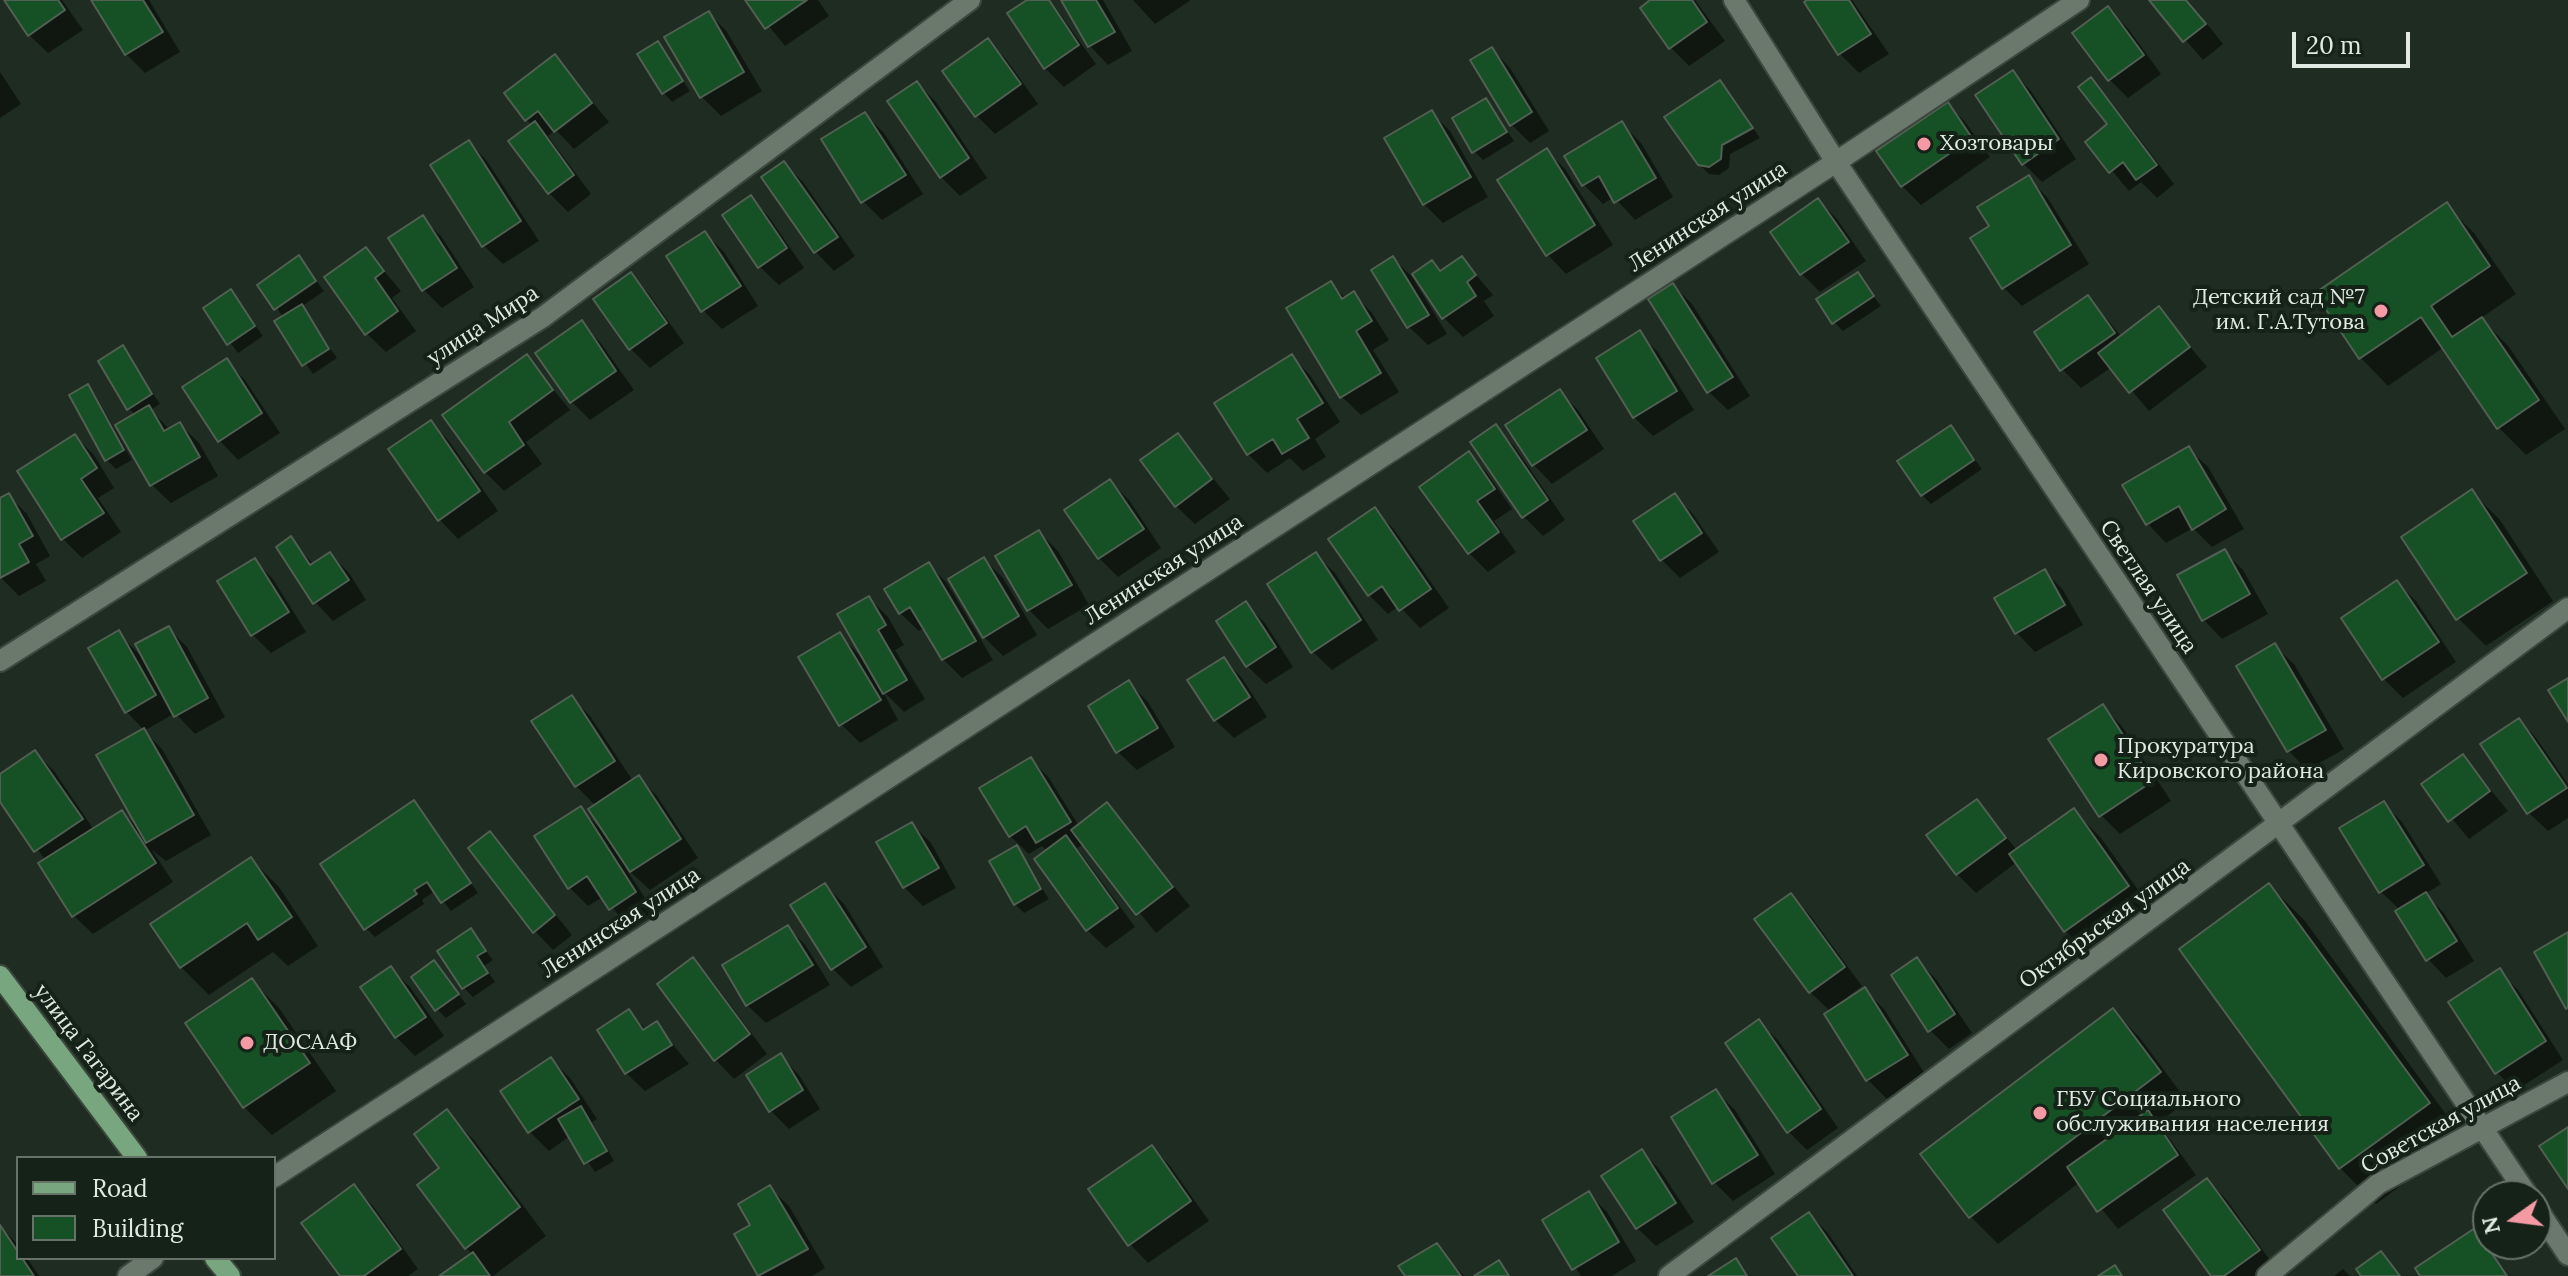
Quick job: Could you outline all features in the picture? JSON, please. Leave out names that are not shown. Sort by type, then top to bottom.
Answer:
[{"type":"main road","name":"улица Гагарина","points":[[0,976],[135,1156]]},
{"type":"main road","points":[[217,1260],[230,1276]]},
{"type":"street","name":"улица Мира","points":[[0,661],[543,317],[970,0]]},
{"type":"street","name":"Светлая улица","points":[[1734,0],[1836,162],[2517,1180]]},
{"type":"street","name":"Ленинская улица","points":[[276,1176],[1836,162],[2079,0]]},
{"type":"street","name":"Октябрьская улица","points":[[1669,1276],[2279,826],[2568,608]]},
{"type":"street","name":"Советская улица","points":[[2267,1276],[2378,1184],[2484,1130],[2568,1082]]},
{"type":"street","points":[[2552,1231],[2568,1255]]},
{"type":"street","points":[[128,1276],[150,1260]]},
{"type":"building","points":[[4,0],[58,0],[65,10],[28,36]]},
{"type":"building","points":[[91,0],[143,0],[163,32],[125,55]]},
{"type":"building","points":[[745,0],[807,0],[765,29]]},
{"type":"building","points":[[1027,0],[1049,0],[1079,45],[1044,69],[1007,13]]},
{"type":"building","points":[[1061,0],[1096,0],[1115,32],[1088,47]]},
{"type":"building","points":[[1650,0],[1692,0],[1707,22],[1669,49],[1640,8]]},
{"type":"building","points":[[1849,0],[1871,34],[1838,55],[1804,2]]},
{"type":"building","points":[[2149,0],[2186,0],[2206,24],[2183,42]]},
{"type":"building","points":[[2108,6],[2144,55],[2108,81],[2072,33]]},
{"type":"building","points":[[709,11],[744,72],[700,98],[664,37]]},
{"type":"building","points":[[988,38],[1021,84],[975,117],[942,71]]},
{"type":"building","points":[[658,41],[683,81],[662,94],[637,54]]},
{"type":"building","points":[[1492,47],[1532,112],[1510,126],[1470,60]]},
{"type":"building","points":[[555,54],[592,103],[554,132],[538,111],[525,121],[504,93]]},
{"type":"building","points":[[2013,70],[2059,139],[2022,165],[1975,95]]},
{"type":"building","points":[[2091,77],[2157,165],[2136,180],[2123,162],[2109,173],[2085,142],[2107,124],[2078,87]]},
{"type":"building","points":[[1720,80],[1753,128],[1722,145],[1721,159],[1709,167],[1698,165],[1664,117]]},
{"type":"building","points":[[917,81],[969,158],[940,178],[887,101]]},
{"type":"building","points":[[1486,98],[1507,132],[1472,153],[1452,118]]},
{"type":"building","name":"Хозтовары","points":[[1948,102],[1972,138],[1901,187],[1876,151]]},
{"type":"building","points":[[1432,110],[1471,177],[1423,205],[1384,138]]},
{"type":"building","points":[[865,112],[906,175],[861,203],[821,139]]},
{"type":"building","points":[[535,121],[574,175],[548,194],[508,141]]},
{"type":"building","points":[[1622,121],[1656,178],[1614,203],[1599,176],[1582,186],[1564,156]]},
{"type":"building","points":[[469,140],[521,221],[482,247],[430,165]]},
{"type":"building","points":[[1547,148],[1595,225],[1546,256],[1497,180]]},
{"type":"building","points":[[784,161],[838,237],[814,253],[761,177]]},
{"type":"building","points":[[2029,175],[2071,245],[2002,289],[1970,238],[1989,226],[1977,207]]},
{"type":"building","points":[[751,195],[787,248],[758,268],[722,215]]},
{"type":"building","points":[[1818,198],[1849,242],[1800,275],[1770,232]]},
{"type":"building","name":"Детский сад №7 им. Г.А.Тутова","points":[[2447,202],[2490,266],[2431,306],[2452,337],[2482,317],[2539,400],[2497,429],[2421,317],[2359,359],[2315,293]]},
{"type":"building","points":[[423,215],[457,268],[422,291],[388,238]]},
{"type":"building","points":[[705,231],[741,286],[701,312],[666,256]]},
{"type":"building","points":[[366,247],[384,271],[375,278],[398,311],[365,335],[324,277]]},
{"type":"building","points":[[299,255],[316,281],[274,310],[257,285]]},
{"type":"building","points":[[1393,256],[1429,315],[1407,328],[1371,270]]},
{"type":"building","points":[[1462,256],[1476,275],[1467,282],[1476,296],[1442,319],[1412,274],[1432,260],[1440,271]]},
{"type":"building","points":[[631,272],[667,323],[629,350],[593,299]]},
{"type":"building","points":[[1858,272],[1874,296],[1832,324],[1816,299]]},
{"type":"building","points":[[1331,281],[1342,299],[1354,291],[1372,321],[1356,331],[1381,373],[1340,398],[1286,308]]},
{"type":"building","points":[[1673,283],[1733,377],[1707,393],[1648,299]]},
{"type":"building","points":[[231,289],[255,326],[227,345],[203,308]]},
{"type":"building","points":[[2088,295],[2115,333],[2060,371],[2034,332]]},
{"type":"building","points":[[302,304],[329,349],[302,366],[274,321]]},
{"type":"building","points":[[2159,306],[2190,347],[2129,393],[2098,353]]},
{"type":"building","points":[[582,320],[616,371],[570,403],[535,353]]},
{"type":"building","points":[[1640,330],[1677,391],[1633,418],[1596,358]]},
{"type":"building","points":[[123,345],[152,394],[127,410],[98,361]]},
{"type":"building","points":[[527,354],[553,390],[509,422],[524,445],[484,473],[442,415]]},
{"type":"building","points":[[1292,354],[1323,403],[1297,419],[1309,438],[1282,454],[1273,439],[1247,455],[1214,403]]},
{"type":"building","points":[[227,358],[262,413],[218,442],[182,387]]},
{"type":"building","points":[[88,384],[124,450],[105,461],[69,395]]},
{"type":"building","points":[[1560,389],[1587,430],[1532,466],[1505,425]]},
{"type":"building","points":[[149,405],[164,431],[180,422],[200,457],[150,486],[115,425]]},
{"type":"building","points":[[431,420],[480,491],[438,521],[388,449]]},
{"type":"building","points":[[1496,424],[1548,500],[1522,518],[1470,442]]},
{"type":"building","points":[[1951,425],[1974,460],[1921,496],[1897,461]]},
{"type":"building","points":[[1178,433],[1212,479],[1175,507],[1140,460]]},
{"type":"building","points":[[75,434],[97,468],[81,479],[104,513],[61,540],[17,471]]},
{"type":"building","points":[[2189,446],[2226,509],[2192,530],[2179,506],[2146,525],[2122,485]]},
{"type":"building","points":[[1469,451],[1495,489],[1477,501],[1499,532],[1468,554],[1419,487]]},
{"type":"building","points":[[1110,479],[1144,529],[1098,559],[1064,510]]},
{"type":"building","points":[[2472,489],[2527,573],[2456,620],[2401,537]]},
{"type":"building","points":[[9,493],[33,536],[19,544],[29,562],[0,578],[0,498]]},
{"type":"building","points":[[1675,493],[1702,533],[1660,561],[1633,521]]},
{"type":"building","points":[[1375,507],[1431,589],[1399,611],[1382,586],[1368,596],[1328,539]]},
{"type":"building","points":[[1039,530],[1072,585],[1027,611],[995,556]]},
{"type":"building","points":[[291,536],[310,565],[330,552],[349,580],[313,604],[276,547]]},
{"type":"building","points":[[2225,549],[2250,594],[2202,621],[2177,575]]},
{"type":"building","points":[[1316,552],[1361,620],[1311,653],[1267,584]]},
{"type":"building","points":[[984,557],[1019,616],[983,638],[948,579]]},
{"type":"building","points":[[255,558],[289,612],[251,636],[217,581]]},
{"type":"building","points":[[929,562],[976,641],[942,660],[910,607],[899,614],[884,589]]},
{"type":"building","points":[[2045,569],[2065,605],[2015,634],[1994,598]]},
{"type":"building","points":[[2397,580],[2439,642],[2382,680],[2341,618]]},
{"type":"building","points":[[869,596],[886,625],[878,630],[907,680],[883,694],[837,614]]},
{"type":"building","points":[[1246,601],[1276,647],[1246,667],[1216,621]]},
{"type":"building","points":[[169,626],[208,698],[174,717],[135,644]]},
{"type":"building","points":[[119,630],[156,695],[125,713],[88,648]]},
{"type":"building","points":[[840,632],[881,700],[839,726],[798,657]]},
{"type":"building","points":[[2275,643],[2326,730],[2287,752],[2236,666]]},
{"type":"building","points":[[1224,657],[1250,697],[1214,721],[1187,680]]},
{"type":"building","points":[[2568,678],[2568,722],[2548,690]]},
{"type":"building","points":[[1129,680],[1158,728],[1116,753],[1088,706]]},
{"type":"building","points":[[572,695],[615,761],[575,787],[531,721]]},
{"type":"building","name":"Прокуратура Кировского района","points":[[2103,704],[2153,781],[2099,817],[2048,739]]},
{"type":"building","points":[[2519,718],[2567,788],[2527,814],[2480,744]]},
{"type":"building","points":[[144,728],[194,815],[146,843],[96,755]]},
{"type":"building","points":[[35,750],[83,819],[34,852],[0,802],[0,774]]},
{"type":"building","points":[[2463,754],[2490,791],[2448,822],[2421,784]]},
{"type":"building","points":[[1031,757],[1071,822],[1036,843],[1026,826],[1009,837],[979,788]]},
{"type":"building","points":[[639,775],[681,839],[630,872],[588,809]]},
{"type":"building","points":[[1977,799],[2006,838],[1956,875],[1926,835]]},
{"type":"building","points":[[414,800],[471,883],[441,903],[427,882],[414,890],[417,894],[364,930],[320,864]]},
{"type":"building","points":[[2384,801],[2424,865],[2379,893],[2339,828]]},
{"type":"building","points":[[1107,802],[1173,887],[1136,915],[1071,830]]},
{"type":"building","points":[[581,806],[636,892],[609,910],[587,876],[568,889],[534,836]]},
{"type":"building","points":[[2074,808],[2129,886],[2064,932],[2009,854]]},
{"type":"building","points":[[122,810],[156,863],[72,917],[38,863]]},
{"type":"building","points":[[912,822],[939,868],[903,888],[876,842]]},
{"type":"building","points":[[490,831],[555,915],[533,933],[468,848]]},
{"type":"building","points":[[1066,835],[1118,908],[1086,931],[1034,859]]},
{"type":"building","points":[[1017,845],[1041,889],[1014,905],[989,861]]},
{"type":"building","points":[[251,857],[292,917],[258,940],[247,923],[180,968],[150,924]]},
{"type":"building","points":[[825,883],[866,947],[831,970],[790,905]]},
{"type":"building","points":[[2269,883],[2430,1103],[2339,1169],[2179,949]]},
{"type":"building","points":[[2426,892],[2457,941],[2426,961],[2395,911]]},
{"type":"building","points":[[1791,893],[1845,967],[1809,993],[1754,919]]},
{"type":"building","points":[[788,925],[813,965],[746,1006],[722,965]]},
{"type":"building","points":[[471,928],[486,951],[477,956],[488,973],[462,989],[437,951]]},
{"type":"building","points":[[2568,932],[2568,1007],[2566,1009],[2534,952]]},
{"type":"building","points":[[693,957],[750,1034],[714,1061],[657,984]]},
{"type":"building","points":[[1917,957],[1955,1014],[1928,1032],[1891,975]]},
{"type":"building","points":[[434,960],[459,994],[435,1011],[411,977]]},
{"type":"building","points":[[391,966],[426,1017],[395,1038],[360,987]]},
{"type":"building","points":[[2500,968],[2546,1041],[2495,1074],[2448,1002]]},
{"type":"building","name":"ДОСААФ","points":[[252,978],[310,1063],[243,1108],[185,1023]]},
{"type":"building","points":[[1865,987],[1908,1055],[1866,1081],[1824,1014]]},
{"type":"building","name":"ГБУ Социального обслуживания населения","points":[[2113,1008],[2161,1072],[1969,1218],[1920,1154]]},
{"type":"building","points":[[629,1009],[643,1030],[657,1021],[672,1045],[625,1074],[597,1030]]},
{"type":"building","points":[[1759,1019],[1821,1109],[1787,1133],[1725,1043]]},
{"type":"building","points":[[781,1053],[803,1090],[769,1112],[746,1075]]},
{"type":"building","points":[[551,1057],[579,1099],[528,1133],[500,1091]]},
{"type":"building","points":[[1716,1089],[1758,1155],[1712,1184],[1671,1117]]},
{"type":"building","points":[[581,1106],[607,1151],[584,1164],[558,1119]]},
{"type":"building","points":[[447,1109],[520,1207],[465,1249],[417,1185],[439,1168],[414,1134]]},
{"type":"building","points":[[2148,1110],[2178,1155],[2097,1212],[2067,1167]]},
{"type":"building","points":[[2568,1127],[2568,1189],[2539,1146]]},
{"type":"building","points":[[1152,1145],[1191,1201],[1128,1246],[1088,1189]]},
{"type":"building","points":[[1642,1149],[1676,1203],[1636,1229],[1601,1176]]},
{"type":"building","points":[[2207,1178],[2260,1250],[2224,1276],[2211,1276],[2163,1210]]},
{"type":"building","points":[[354,1184],[401,1249],[364,1276],[340,1276],[301,1223]]},
{"type":"building","points":[[770,1185],[808,1249],[758,1276],[734,1234],[750,1225],[738,1204]]},
{"type":"building","points":[[1589,1191],[1619,1242],[1572,1270],[1542,1220]]},
{"type":"building","points":[[1809,1212],[1853,1276],[1798,1276],[1771,1238]]},
{"type":"building","points":[[0,1225],[16,1249],[16,1260],[23,1260],[34,1276],[0,1276]]},
{"type":"building","points":[[2472,1230],[2472,1260],[2496,1260],[2507,1276],[2420,1276],[2415,1268]]},
{"type":"building","points":[[1437,1243],[1461,1276],[1405,1276],[1398,1266]]},
{"type":"building","points":[[2381,1251],[2400,1276],[2361,1276],[2356,1269]]},
{"type":"building","points":[[473,1252],[490,1276],[439,1276]]},
{"type":"building","points":[[1736,1258],[1747,1276],[1708,1276]]},
{"type":"building","points":[[1499,1260],[1509,1276],[1474,1276]]},
{"type":"building","points":[[2115,1265],[2122,1276],[2098,1276]]},
{"type":"place","name":"Хозтовары","points":[[1924,144]]},
{"type":"place","name":"Детский сад №7 им. Г.А.Тутова","points":[[2381,311]]},
{"type":"place","name":"Прокуратура Кировского района","points":[[2101,760]]},
{"type":"place","name":"ДОСААФ","points":[[247,1043]]},
{"type":"place","name":"ГБУ Социального обслуживания населения","points":[[2040,1113]]}]
